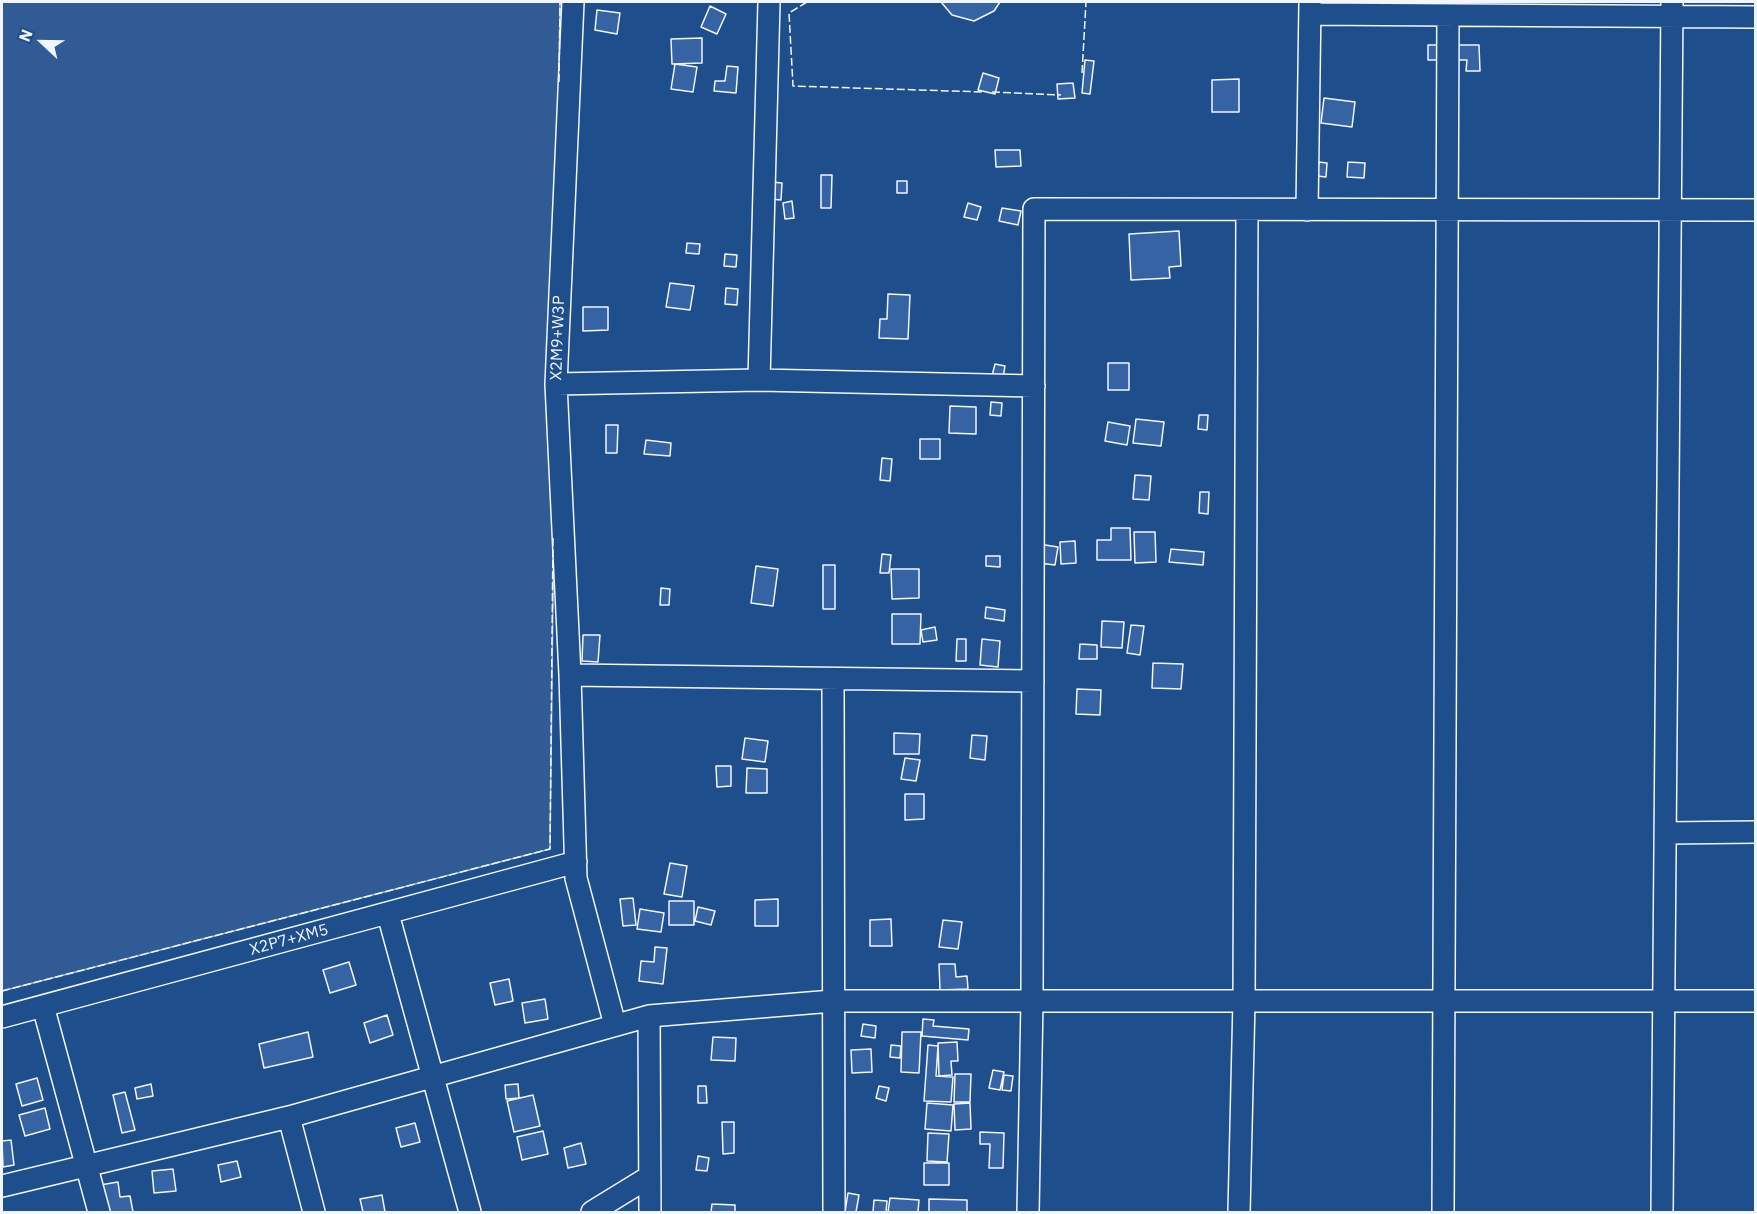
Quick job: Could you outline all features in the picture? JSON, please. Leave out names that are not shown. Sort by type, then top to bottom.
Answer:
[{"type":"street","name":"X2M9+W3P","points":[[573,2],[556,384],[570,675],[576,878],[615,1026]]},
{"type":"street","points":[[759,380],[769,2]]},
{"type":"street","points":[[1307,210],[1310,8],[1448,15],[1672,9],[1755,16]]},
{"type":"street","points":[[1662,1212],[1672,9]]},
{"type":"street","points":[[1443,1212],[1448,15]]},
{"type":"street","points":[[1028,1212],[1032,1001],[1034,209],[1755,210]]},
{"type":"street","points":[[1239,1212],[1244,1001],[1247,210]]},
{"type":"street","points":[[556,384],[759,380],[1034,386]]},
{"type":"street","points":[[570,675],[1033,681]]},
{"type":"street","points":[[833,679],[834,1212]]},
{"type":"street","points":[[1666,833],[1755,832]]},
{"type":"street","name":"X2P7+XM5","points":[[2,1017],[576,862]]},
{"type":"street","points":[[388,914],[470,1212]]},
{"type":"street","points":[[2,1186],[289,1118],[649,1016],[833,1001],[1755,1001]]},
{"type":"street","points":[[43,1006],[99,1212]]},
{"type":"street","points":[[649,1016],[650,1212]]},
{"type":"street","points":[[289,1118],[314,1212]]},
{"type":"street","points":[[592,1212],[649,1177]]},
{"type":"shaded area","points":[[2,2],[560,2],[550,849],[2,991]]},
{"type":"building","points":[[941,2],[1000,2],[994,11],[974,21],[952,15]]},
{"type":"building","points":[[710,6],[726,14],[717,34],[701,27]]},
{"type":"building","points":[[597,10],[620,13],[617,34],[595,30]]},
{"type":"building","points":[[702,38],[702,63],[672,64],[671,39]]},
{"type":"building","points":[[1428,45],[1479,45],[1480,71],[1466,71],[1467,60],[1428,60]]},
{"type":"building","points":[[1085,60],[1094,61],[1090,94],[1082,93]]},
{"type":"building","points":[[675,64],[697,67],[693,92],[671,89]]},
{"type":"building","points":[[727,66],[738,67],[736,93],[714,91],[715,81],[725,81]]},
{"type":"building","points":[[983,73],[999,78],[995,94],[978,90]]},
{"type":"building","points":[[1239,79],[1239,112],[1212,112],[1212,80]]},
{"type":"building","points":[[1073,83],[1075,98],[1058,99],[1057,84]]},
{"type":"building","points":[[1324,98],[1355,102],[1352,127],[1321,123]]},
{"type":"building","points":[[995,150],[1020,150],[1021,166],[996,167]]},
{"type":"building","points":[[1319,162],[1327,163],[1326,177],[1317,176]]},
{"type":"building","points":[[1348,162],[1365,163],[1364,178],[1347,177]]},
{"type":"building","points":[[821,175],[832,175],[831,208],[821,208]]},
{"type":"building","points":[[897,181],[907,181],[907,193],[897,193]]},
{"type":"building","points":[[772,182],[782,183],[781,200],[770,199]]},
{"type":"building","points":[[792,201],[794,218],[785,219],[783,203]]},
{"type":"building","points":[[968,203],[981,207],[977,220],[964,217]]},
{"type":"building","points":[[1002,208],[1021,211],[1018,225],[999,221]]},
{"type":"building","points":[[1179,231],[1181,266],[1169,267],[1170,278],[1131,280],[1129,234]]},
{"type":"building","points":[[687,243],[700,244],[699,254],[686,253]]},
{"type":"building","points":[[725,254],[737,255],[736,267],[724,266]]},
{"type":"building","points":[[670,283],[694,286],[690,310],[666,307]]},
{"type":"building","points":[[726,288],[738,289],[737,305],[725,304]]},
{"type":"building","points":[[888,294],[910,295],[908,339],[879,338],[880,319],[887,319]]},
{"type":"building","points":[[583,307],[608,307],[608,330],[583,331]]},
{"type":"building","points":[[1108,363],[1129,363],[1129,390],[1108,390]]},
{"type":"building","points":[[995,364],[1005,366],[1003,378],[992,376]]},
{"type":"building","points":[[991,402],[1002,403],[1001,416],[990,415]]},
{"type":"building","points":[[950,406],[976,407],[976,434],[949,433]]},
{"type":"building","points":[[1199,415],[1208,415],[1207,430],[1198,429]]},
{"type":"building","points":[[1136,419],[1164,422],[1161,446],[1133,443]]},
{"type":"building","points":[[1108,422],[1130,426],[1127,445],[1105,441]]},
{"type":"building","points":[[606,425],[618,425],[617,453],[606,453]]},
{"type":"building","points":[[920,439],[940,439],[940,459],[920,459]]},
{"type":"building","points":[[646,440],[671,443],[670,456],[644,454]]},
{"type":"building","points":[[882,458],[892,459],[890,481],[880,480]]},
{"type":"building","points":[[1135,475],[1151,476],[1149,500],[1133,499]]},
{"type":"building","points":[[1200,492],[1209,492],[1208,514],[1199,513]]},
{"type":"building","points":[[1111,528],[1130,528],[1131,560],[1097,560],[1097,540],[1111,540]]},
{"type":"building","points":[[1134,532],[1155,532],[1156,562],[1135,563]]},
{"type":"building","points":[[1075,541],[1076,563],[1061,564],[1060,542]]},
{"type":"building","points":[[1032,543],[1058,547],[1055,565],[1030,562]]},
{"type":"building","points":[[1171,549],[1204,552],[1203,565],[1169,562]]},
{"type":"building","points":[[882,554],[891,555],[889,573],[880,573]]},
{"type":"building","points":[[986,556],[1000,556],[1000,567],[986,566]]},
{"type":"building","points":[[823,565],[835,565],[835,609],[823,609]]},
{"type":"building","points":[[756,566],[778,569],[773,606],[751,603]]},
{"type":"building","points":[[891,569],[919,569],[919,598],[892,599]]},
{"type":"building","points":[[661,588],[670,589],[669,605],[660,605]]},
{"type":"building","points":[[986,607],[1005,610],[1004,621],[985,618]]},
{"type":"building","points":[[892,614],[921,614],[920,644],[892,644]]},
{"type":"building","points":[[1102,621],[1124,622],[1122,648],[1101,647]]},
{"type":"building","points":[[1131,625],[1144,626],[1140,655],[1127,653]]},
{"type":"building","points":[[935,627],[937,640],[923,642],[921,630]]},
{"type":"building","points":[[583,635],[600,635],[598,662],[582,661]]},
{"type":"building","points":[[957,639],[966,639],[966,661],[956,661]]},
{"type":"building","points":[[982,639],[1000,641],[998,667],[980,665]]},
{"type":"building","points":[[1080,644],[1097,645],[1097,659],[1079,659]]},
{"type":"building","points":[[1153,663],[1183,664],[1181,689],[1152,688]]},
{"type":"building","points":[[1077,689],[1101,690],[1100,715],[1076,714]]},
{"type":"building","points":[[894,733],[920,734],[919,754],[894,754]]},
{"type":"building","points":[[972,735],[987,736],[985,760],[970,758]]},
{"type":"building","points":[[745,738],[768,741],[765,762],[742,759]]},
{"type":"building","points":[[905,758],[920,760],[916,781],[901,779]]},
{"type":"building","points":[[716,766],[731,766],[731,786],[717,787]]},
{"type":"building","points":[[747,768],[767,769],[767,793],[746,793]]},
{"type":"building","points":[[905,794],[924,794],[924,819],[905,820]]},
{"type":"building","points":[[670,863],[687,866],[682,897],[664,894]]},
{"type":"building","points":[[633,898],[636,925],[623,926],[620,899]]},
{"type":"building","points":[[778,899],[778,926],[755,926],[755,900]]},
{"type":"building","points":[[669,901],[694,901],[694,925],[669,925]]},
{"type":"building","points":[[698,907],[715,911],[711,925],[695,921]]},
{"type":"building","points":[[640,909],[664,913],[661,932],[637,929]]},
{"type":"building","points":[[891,919],[892,946],[870,946],[870,920]]},
{"type":"building","points":[[943,920],[962,922],[958,949],[939,947]]},
{"type":"building","points":[[655,947],[667,948],[663,984],[639,981],[641,961],[654,962]]},
{"type":"building","points":[[349,962],[356,985],[330,993],[323,970]]},
{"type":"building","points":[[939,964],[955,964],[956,977],[967,976],[968,989],[940,990]]},
{"type":"building","points":[[509,979],[513,1001],[495,1005],[490,983]]},
{"type":"building","points":[[545,999],[548,1019],[525,1023],[522,1003]]},
{"type":"building","points":[[387,1015],[393,1035],[370,1043],[364,1023]]},
{"type":"building","points":[[923,1019],[934,1020],[933,1026],[969,1029],[968,1040],[922,1036]]},
{"type":"building","points":[[863,1024],[876,1026],[875,1038],[861,1036]]},
{"type":"building","points":[[308,1032],[313,1057],[264,1068],[259,1044]]},
{"type":"building","points":[[902,1032],[921,1032],[919,1073],[901,1072]]},
{"type":"building","points":[[713,1037],[736,1038],[735,1061],[711,1060]]},
{"type":"building","points":[[957,1042],[958,1061],[951,1061],[952,1075],[939,1076],[938,1043]]},
{"type":"building","points":[[891,1045],[901,1046],[900,1058],[890,1057]]},
{"type":"building","points":[[928,1045],[938,1046],[936,1076],[953,1077],[951,1102],[924,1101]]},
{"type":"building","points":[[871,1049],[872,1072],[852,1073],[851,1050]]},
{"type":"building","points":[[993,1070],[1004,1072],[1000,1090],[989,1088]]},
{"type":"building","points":[[955,1074],[971,1074],[970,1102],[954,1102]]},
{"type":"building","points":[[1004,1075],[1013,1076],[1011,1091],[1002,1090]]},
{"type":"building","points":[[37,1078],[43,1100],[22,1106],[16,1084]]},
{"type":"building","points":[[151,1084],[153,1096],[137,1099],[135,1088]]},
{"type":"building","points":[[518,1084],[519,1098],[506,1099],[505,1085]]},
{"type":"building","points":[[698,1086],[706,1086],[707,1103],[698,1103]]},
{"type":"building","points":[[879,1086],[889,1088],[886,1101],[876,1098]]},
{"type":"building","points":[[125,1092],[135,1130],[122,1133],[113,1095]]},
{"type":"building","points":[[533,1095],[540,1126],[514,1132],[507,1101]]},
{"type":"building","points":[[927,1103],[953,1105],[951,1131],[925,1129]]},
{"type":"building","points":[[970,1103],[971,1129],[955,1130],[954,1104]]},
{"type":"building","points":[[45,1108],[50,1129],[25,1136],[19,1115]]},
{"type":"building","points":[[722,1122],[734,1122],[734,1153],[723,1154]]},
{"type":"building","points":[[415,1123],[420,1142],[401,1147],[396,1128]]},
{"type":"building","points":[[543,1131],[548,1154],[522,1160],[517,1137]]},
{"type":"building","points":[[980,1132],[1004,1133],[1003,1168],[989,1168],[990,1144],[980,1144]]},
{"type":"building","points":[[928,1133],[949,1134],[947,1162],[927,1161]]},
{"type":"building","points":[[11,1140],[14,1165],[3,1167],[2,1141]]},
{"type":"building","points":[[581,1143],[586,1164],[568,1168],[564,1148]]},
{"type":"building","points":[[698,1156],[709,1158],[707,1171],[696,1170]]},
{"type":"building","points":[[237,1161],[241,1177],[221,1182],[218,1165]]},
{"type":"building","points":[[924,1163],[949,1163],[949,1185],[924,1185]]},
{"type":"building","points":[[173,1169],[176,1191],[154,1193],[152,1171]]},
{"type":"building","points":[[118,1182],[120,1197],[130,1196],[133,1212],[105,1212],[100,1185]]},
{"type":"building","points":[[848,1193],[859,1195],[856,1212],[845,1212]]},
{"type":"building","points":[[382,1195],[385,1212],[363,1212],[360,1199]]},
{"type":"building","points":[[890,1198],[919,1200],[918,1212],[888,1212]]},
{"type":"building","points":[[929,1199],[967,1200],[967,1212],[929,1212]]},
{"type":"building","points":[[874,1200],[887,1201],[886,1212],[873,1212]]},
{"type":"building","points":[[712,1204],[735,1205],[735,1212],[711,1212]]},
{"type":"fence","points":[[559,82],[560,2]]},
{"type":"fence","points":[[807,2],[789,13],[793,86],[983,92]]},
{"type":"fence","points":[[1082,73],[1086,2]]},
{"type":"fence","points":[[992,92],[1061,95]]},
{"type":"fence","points":[[2,991],[550,849],[553,538]]}]
